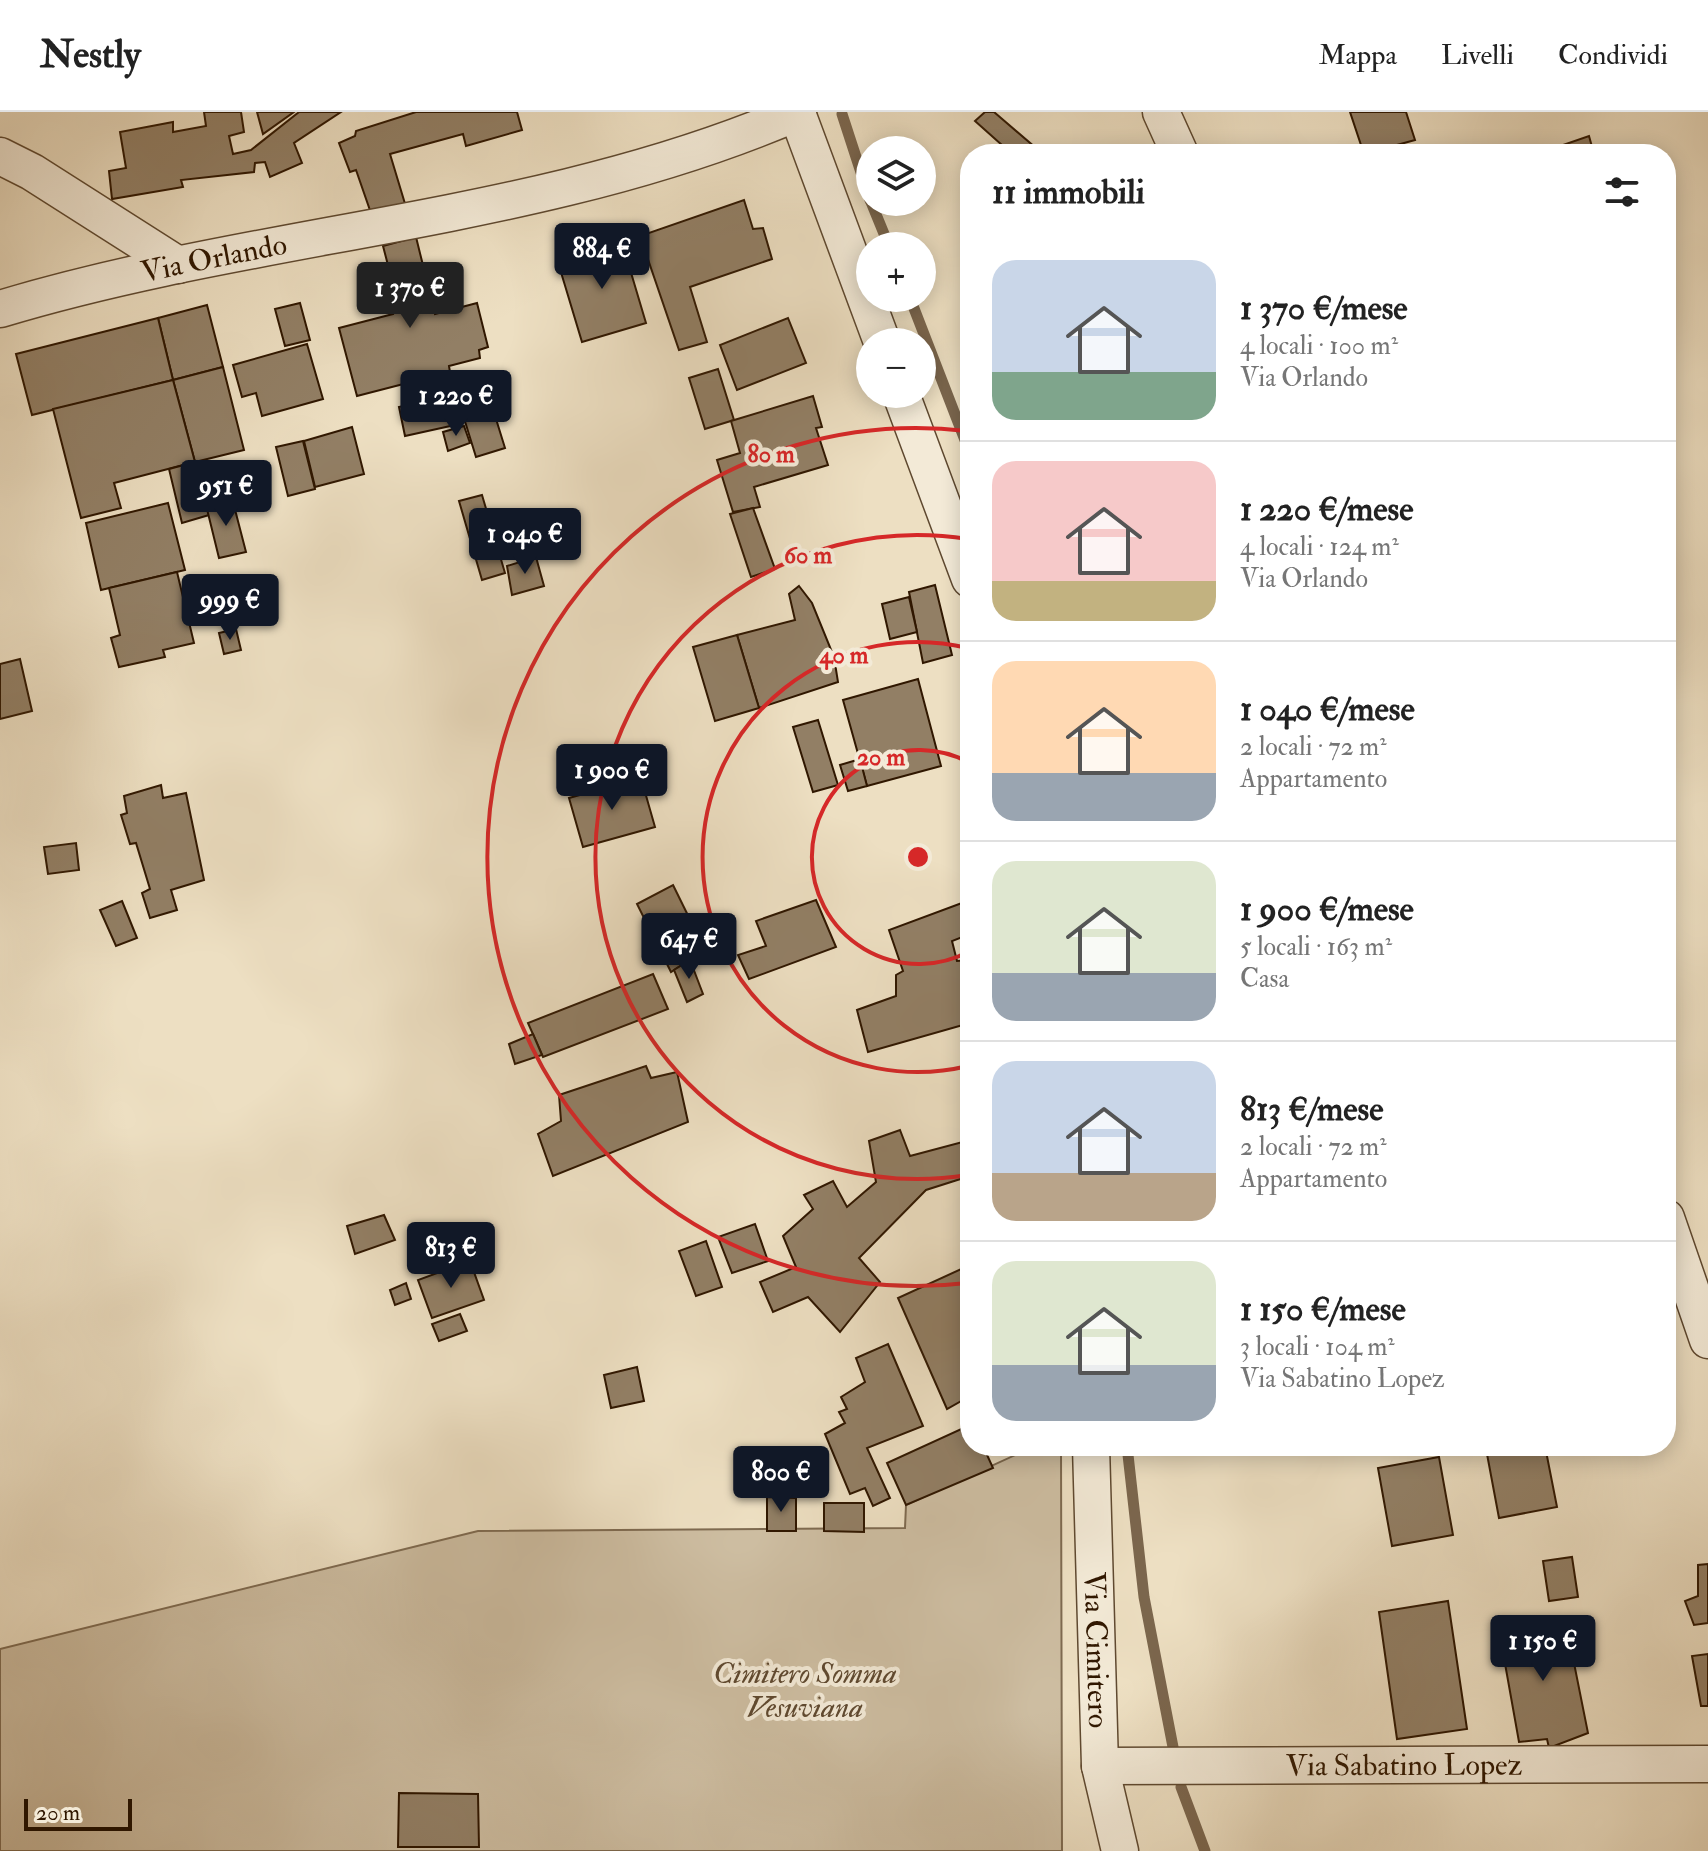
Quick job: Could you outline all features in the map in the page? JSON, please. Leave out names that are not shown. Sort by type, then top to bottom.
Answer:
[{"type":"street","points":[[798,112],[877,328]]},
{"type":"street","name":"Via Orlando","points":[[0,309],[178,265],[458,211],[610,177],[798,112]]},
{"type":"street","points":[[1161,112],[1175,144]]},
{"type":"street","points":[[0,156],[32,172],[178,265]]},
{"type":"street","points":[[906,408],[960,552]]},
{"type":"street","points":[[1676,1247],[1708,1340]]},
{"type":"street","name":"Via Cimitero","points":[[1091,1456],[1100,1766],[1120,1851]]},
{"type":"street","name":"Via Sabatino Lopez","points":[[1100,1766],[1708,1764]]},
{"type":"green space","name":"Cimitero Somma Vesuviana","points":[[1013,1456],[1061,1456],[1062,1851],[0,1851],[0,1649],[478,1531],[905,1528],[906,1505]]},
{"type":"building","points":[[204,112],[241,112],[244,132],[229,136],[233,154],[251,150],[299,112],[341,112],[294,143],[302,163],[270,177],[265,162],[255,163],[254,172],[181,180],[183,187],[112,199],[109,171],[126,168],[120,132],[173,122],[173,132],[206,126]]},
{"type":"building","points":[[257,112],[294,112],[263,134]]},
{"type":"building","points":[[416,112],[517,112],[522,130],[466,146],[463,134],[390,154],[406,207],[372,216],[356,170],[350,172],[339,143],[355,136],[356,131]]},
{"type":"building","points":[[985,112],[994,112],[1031,144],[1001,144],[975,121]]},
{"type":"building","points":[[1350,112],[1406,112],[1415,140],[1400,144],[1361,144]]},
{"type":"building","points":[[1589,136],[1591,144],[1566,144]]},
{"type":"building","points":[[744,200],[753,229],[763,228],[772,259],[690,287],[707,342],[679,350],[640,236]]},
{"type":"building","points":[[416,237],[435,314],[477,303],[488,347],[479,350],[480,358],[449,366],[450,372],[357,396],[339,328],[393,314],[382,271],[389,269],[383,246]]},
{"type":"building","points":[[621,239],[646,323],[582,342],[557,259]]},
{"type":"building","points":[[300,303],[310,340],[285,346],[275,309]]},
{"type":"building","points":[[207,305],[223,367],[173,380],[158,318]]},
{"type":"building","points":[[158,318],[173,380],[32,415],[16,354]]},
{"type":"building","points":[[788,318],[806,363],[737,390],[720,345]]},
{"type":"building","points":[[307,344],[323,399],[262,416],[256,393],[242,397],[233,365]]},
{"type":"building","points":[[223,367],[244,450],[195,462],[173,380]]},
{"type":"building","points":[[718,369],[734,420],[705,429],[689,378]]},
{"type":"building","points":[[173,380],[195,462],[114,483],[121,508],[81,518],[53,409]]},
{"type":"building","points":[[488,393],[505,448],[476,457],[459,402]]},
{"type":"building","points":[[448,396],[455,425],[405,436],[399,407]]},
{"type":"building","points":[[813,396],[822,427],[816,428],[828,465],[754,487],[760,507],[733,512],[717,460],[740,453],[731,421]]},
{"type":"building","points":[[464,426],[470,443],[448,451],[443,432]]},
{"type":"building","points":[[352,427],[364,474],[315,487],[304,441]]},
{"type":"building","points":[[303,441],[315,489],[288,496],[276,447]]},
{"type":"building","points":[[195,462],[209,515],[182,523],[169,469]]},
{"type":"building","points":[[482,495],[505,573],[482,580],[459,501]]},
{"type":"building","points":[[232,498],[246,552],[219,558],[206,505]]},
{"type":"building","points":[[168,503],[185,570],[101,590],[86,523]]},
{"type":"building","points":[[753,508],[775,569],[751,577],[730,514]]},
{"type":"building","points":[[536,557],[544,586],[512,595],[507,566]]},
{"type":"building","points":[[177,572],[194,643],[163,650],[165,657],[119,667],[111,638],[120,635],[109,588]]},
{"type":"building","points":[[935,585],[952,655],[923,663],[909,592]]},
{"type":"building","points":[[799,586],[812,603],[834,657],[838,682],[759,708],[737,635],[795,620],[789,594]]},
{"type":"building","points":[[909,597],[917,632],[890,639],[882,604]]},
{"type":"building","points":[[236,629],[241,650],[224,654],[219,633]]},
{"type":"building","points":[[737,635],[759,708],[715,721],[693,647]]},
{"type":"building","points":[[20,659],[32,711],[0,719],[0,664]]},
{"type":"building","points":[[918,679],[941,766],[867,786],[843,700]]},
{"type":"building","points":[[818,720],[838,785],[813,792],[793,727]]},
{"type":"building","points":[[860,759],[867,786],[848,791],[840,765]]},
{"type":"building","points":[[641,778],[655,827],[583,847],[569,798]]},
{"type":"building","points":[[161,785],[163,798],[186,793],[204,880],[171,890],[177,910],[150,918],[142,893],[150,889],[136,843],[130,844],[121,815],[127,813],[124,796]]},
{"type":"building","points":[[76,843],[79,870],[48,874],[44,847]]},
{"type":"building","points":[[673,885],[705,950],[671,972],[637,904]]},
{"type":"building","points":[[816,900],[836,947],[749,979],[738,955],[766,946],[756,921]]},
{"type":"building","points":[[122,901],[137,938],[116,946],[100,910]]},
{"type":"building","points":[[960,904],[960,938],[952,941],[957,961],[960,961],[960,1026],[868,1052],[857,1010],[896,996],[896,975],[903,971],[889,930]]},
{"type":"building","points":[[690,960],[703,994],[687,1002],[674,970]]},
{"type":"building","points":[[653,974],[668,1009],[543,1057],[528,1023]]},
{"type":"building","points":[[533,1034],[542,1055],[515,1064],[509,1044]]},
{"type":"building","points":[[646,1066],[651,1078],[677,1072],[688,1122],[553,1176],[538,1134],[561,1121],[559,1095]]},
{"type":"building","points":[[900,1130],[910,1156],[960,1143],[960,1179],[926,1190],[859,1258],[880,1282],[840,1332],[808,1297],[773,1312],[760,1282],[796,1267],[783,1236],[813,1209],[804,1195],[833,1181],[847,1207],[876,1182],[869,1141]]},
{"type":"building","points":[[384,1215],[395,1240],[355,1254],[347,1226]]},
{"type":"building","points":[[755,1224],[768,1261],[732,1273],[718,1237]]},
{"type":"building","points":[[706,1241],[722,1287],[696,1296],[679,1251]]},
{"type":"building","points":[[470,1261],[484,1300],[432,1318],[418,1280]]},
{"type":"building","points":[[960,1270],[960,1402],[947,1409],[898,1298]]},
{"type":"building","points":[[406,1283],[411,1299],[395,1305],[390,1290]]},
{"type":"building","points":[[460,1314],[467,1331],[439,1341],[432,1324]]},
{"type":"building","points":[[888,1344],[923,1426],[867,1448],[890,1498],[873,1506],[865,1488],[850,1494],[825,1434],[845,1423],[839,1412],[847,1409],[841,1397],[865,1382],[856,1358]]},
{"type":"building","points":[[637,1367],[644,1401],[611,1408],[604,1375]]},
{"type":"building","points":[[960,1430],[960,1456],[988,1456],[993,1468],[906,1505],[887,1463]]},
{"type":"building","points":[[1487,1456],[1547,1456],[1557,1507],[1499,1518]]},
{"type":"building","points":[[1439,1457],[1453,1535],[1392,1546],[1378,1468]]},
{"type":"building","points":[[767,1497],[796,1498],[796,1531],[767,1531]]},
{"type":"building","points":[[824,1503],[864,1503],[864,1532],[824,1531]]},
{"type":"building","points":[[1572,1557],[1578,1597],[1549,1601],[1543,1561]]},
{"type":"building","points":[[1708,1564],[1708,1623],[1694,1625],[1685,1601],[1698,1596],[1698,1565]]},
{"type":"building","points":[[1448,1601],[1467,1729],[1397,1739],[1379,1612]]},
{"type":"building","points":[[1565,1618],[1588,1733],[1549,1748],[1547,1739],[1519,1742],[1499,1630]]},
{"type":"building","points":[[1708,1654],[1708,1706],[1701,1706],[1692,1656]]},
{"type":"building","points":[[399,1793],[478,1794],[479,1847],[398,1847]]},
{"type":"waterway","points":[[842,114],[856,157]]},
{"type":"waterway","points":[[877,216],[883,232]]},
{"type":"waterway","points":[[915,312],[960,427]]},
{"type":"waterway","points":[[1128,1456],[1144,1597],[1173,1747]]},
{"type":"waterway","points":[[1181,1787],[1205,1851]]}]
